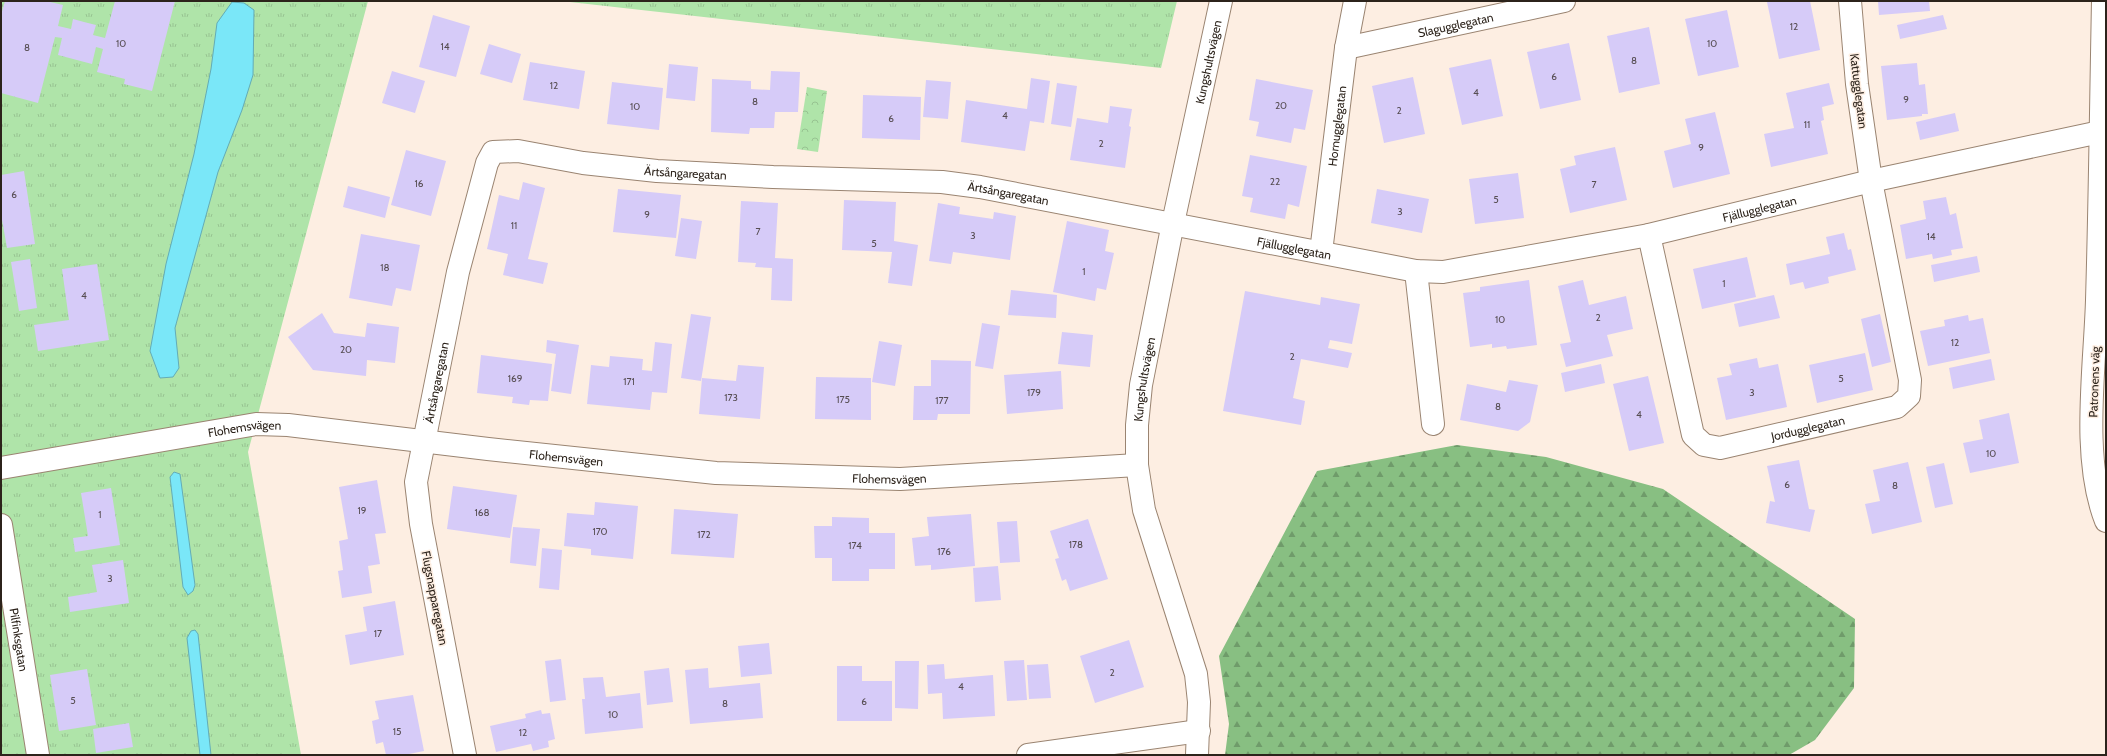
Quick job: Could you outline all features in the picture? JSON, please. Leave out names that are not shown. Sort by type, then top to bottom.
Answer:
[{"type":"street","name":"Kungshultsvägen","points":[[1197,755],[1199,702],[1196,674],[1144,510],[1137,465],[1137,425],[1141,385],[1173,222],[1221,1]]},
{"type":"street","name":"Hornugglegatan","points":[[1321,252],[1346,48],[1355,1]]},
{"type":"street","name":"Slagugglegatan","points":[[1346,48],[1564,1]]},
{"type":"street","name":"Kattugglegatan","points":[[1850,1],[1857,84],[1871,181]]},
{"type":"street","name":"Patronens väg","points":[[2103,1],[2097,300],[2092,416],[2096,487],[2106,522]]},
{"type":"street","name":"Fjällugglegatan","points":[[1173,222],[1416,271],[1443,272],[1479,267],[1649,235],[1871,181],[2100,132]]},
{"type":"street","name":"Ärtsångaregatan","points":[[424,441],[458,272],[487,163],[493,152],[518,151],[583,163],[657,171],[773,178],[942,182],[980,187],[1173,222]]},
{"type":"street","name":"Jordugglegatan","points":[[1649,235],[1693,435],[1704,445],[1720,448],[1897,407],[1908,396],[1910,380],[1871,181]]},
{"type":"street","points":[[1416,271],[1433,424]]},
{"type":"street","name":"Flohemsvägen","points":[[1,468],[256,424],[288,425],[488,450],[724,473],[900,479],[1137,465]]},
{"type":"street","name":"Flugsnapparegatan","points":[[424,441],[416,482],[417,501],[465,755]]},
{"type":"street","name":"Pilfinksgatan","points":[[1,525],[9,625],[38,755]]},
{"type":"street","points":[[1028,755],[1199,731]]},
{"type":"green space","points":[[1,1],[368,1],[248,452],[301,755],[1,755]]},
{"type":"green space","points":[[561,1],[1177,1],[1161,68]]},
{"type":"green space","points":[[807,87],[827,91],[818,152],[797,149]]},
{"type":"green space","points":[[1457,445],[1546,457],[1663,489],[1855,619],[1854,688],[1815,740],[1789,755],[1225,755],[1229,724],[1219,656],[1317,471]]},
{"type":"water","points":[[232,2],[244,3],[254,10],[253,75],[242,110],[218,172],[175,328],[179,368],[173,377],[160,378],[150,351],[166,264],[194,154],[211,69],[217,23]]},
{"type":"water","points":[[174,472],[180,474],[195,585],[193,591],[188,595],[183,587],[170,477]]},
{"type":"water","points":[[195,630],[198,634],[211,755],[200,755],[187,638],[191,631]]},
{"type":"building","points":[[5,1],[46,1],[63,5],[58,26],[71,29],[73,19],[96,25],[93,35],[105,38],[115,1],[175,1],[152,91],[124,84],[125,79],[97,72],[103,49],[96,47],[92,64],[58,55],[62,38],[55,37],[38,103],[1,93],[1,15]]},
{"type":"building","points":[[1810,1],[1820,50],[1779,59],[1767,2]]},
{"type":"building","points":[[1878,1],[1929,1],[1930,11],[1879,15]]},
{"type":"building","points":[[1727,10],[1739,67],[1698,76],[1685,19]]},
{"type":"building","points":[[433,15],[470,26],[456,77],[419,67]]},
{"type":"building","points":[[1943,15],[1947,29],[1900,39],[1897,25]]},
{"type":"building","points":[[1649,27],[1660,84],[1619,93],[1607,36]]},
{"type":"building","points":[[1569,43],[1581,100],[1540,109],[1527,52]]},
{"type":"building","points":[[489,44],[521,54],[512,83],[480,74]]},
{"type":"building","points":[[1491,59],[1503,116],[1462,125],[1449,68]]},
{"type":"building","points":[[530,62],[585,71],[579,109],[523,100]]},
{"type":"building","points":[[1917,63],[1919,85],[1925,84],[1928,114],[1887,120],[1881,66]]},
{"type":"building","points":[[669,64],[698,67],[695,101],[666,98]]},
{"type":"building","points":[[392,71],[425,81],[415,113],[382,103]]},
{"type":"building","points":[[771,71],[800,72],[798,112],[775,112],[774,128],[750,128],[749,134],[711,132],[712,79],[751,81],[751,89],[770,90]]},
{"type":"building","points":[[1413,77],[1425,134],[1384,143],[1372,86]]},
{"type":"building","points":[[1031,78],[1050,81],[1044,123],[1030,121],[1025,151],[961,142],[966,100],[1027,109]]},
{"type":"building","points":[[1256,79],[1313,90],[1305,130],[1294,128],[1291,143],[1256,136],[1259,122],[1249,120]]},
{"type":"building","points":[[926,80],[951,82],[948,119],[923,117]]},
{"type":"building","points":[[612,82],[663,88],[659,130],[607,124]]},
{"type":"building","points":[[1057,83],[1077,86],[1071,127],[1051,124]]},
{"type":"building","points":[[1829,83],[1834,104],[1822,107],[1824,120],[1821,121],[1828,154],[1771,167],[1764,134],[1794,128],[1786,93]]},
{"type":"building","points":[[863,95],[921,97],[920,140],[862,138]]},
{"type":"building","points":[[1110,106],[1132,109],[1125,168],[1070,160],[1077,118],[1108,123]]},
{"type":"building","points":[[1715,112],[1730,174],[1673,188],[1664,151],[1691,144],[1685,119]]},
{"type":"building","points":[[1955,113],[1959,131],[1920,140],[1916,122]]},
{"type":"building","points":[[1615,147],[1627,200],[1570,213],[1560,169],[1576,165],[1574,156]]},
{"type":"building","points":[[406,150],[446,161],[431,216],[391,205]]},
{"type":"building","points":[[1250,155],[1307,166],[1299,207],[1288,204],[1285,219],[1250,212],[1253,198],[1242,196]]},
{"type":"building","points":[[24,171],[35,244],[7,248],[1,214],[1,175]]},
{"type":"building","points":[[1518,173],[1524,218],[1475,224],[1469,179]]},
{"type":"building","points":[[523,182],[545,188],[528,259],[548,263],[543,284],[503,275],[508,254],[487,249],[499,195],[519,200]]},
{"type":"building","points":[[348,186],[390,197],[385,218],[343,207]]},
{"type":"building","points":[[618,189],[681,195],[676,238],[613,232]]},
{"type":"building","points":[[1377,189],[1429,199],[1422,233],[1371,223]]},
{"type":"building","points":[[1946,197],[1950,215],[1956,213],[1963,248],[1951,250],[1952,255],[1933,259],[1932,254],[1906,259],[1900,225],[1926,219],[1923,201]]},
{"type":"building","points":[[844,200],[896,202],[894,241],[918,245],[912,286],[888,283],[892,252],[842,250]]},
{"type":"building","points":[[741,201],[778,203],[775,258],[793,259],[792,301],[771,300],[772,268],[755,267],[756,263],[738,262]]},
{"type":"building","points":[[938,203],[960,207],[959,214],[993,219],[994,212],[1016,216],[1010,260],[953,252],[951,264],[929,261]]},
{"type":"building","points":[[681,218],[702,221],[696,259],[675,256]]},
{"type":"building","points":[[1067,221],[1109,230],[1105,251],[1114,253],[1106,290],[1097,288],[1095,301],[1053,292]]},
{"type":"building","points":[[1844,233],[1848,250],[1851,249],[1856,270],[1828,277],[1829,283],[1805,289],[1803,282],[1790,285],[1786,264],[1830,254],[1826,237]]},
{"type":"building","points":[[361,234],[420,245],[411,291],[396,288],[392,306],[349,298]]},
{"type":"building","points":[[1977,256],[1980,272],[1934,282],[1931,265]]},
{"type":"building","points":[[1747,257],[1756,297],[1702,309],[1693,269]]},
{"type":"building","points":[[30,259],[37,308],[19,311],[11,262]]},
{"type":"building","points":[[97,264],[109,340],[38,351],[34,325],[69,320],[62,269]]},
{"type":"building","points":[[1529,280],[1537,345],[1507,349],[1506,346],[1492,348],[1492,344],[1470,347],[1463,293],[1480,291],[1480,287]]},
{"type":"building","points":[[1583,280],[1589,305],[1626,296],[1633,329],[1607,335],[1613,356],[1566,367],[1560,344],[1571,342],[1558,286]]},
{"type":"building","points":[[1011,290],[1057,295],[1056,318],[1008,315]]},
{"type":"building","points":[[1245,291],[1320,305],[1321,297],[1360,304],[1352,344],[1330,340],[1328,348],[1352,353],[1348,368],[1301,359],[1293,398],[1305,401],[1301,425],[1223,411]]},
{"type":"building","points":[[1774,295],[1780,318],[1739,327],[1734,304]]},
{"type":"building","points":[[322,313],[334,333],[365,337],[367,323],[399,327],[395,363],[367,360],[366,376],[313,370],[288,337]]},
{"type":"building","points":[[691,314],[711,317],[701,381],[681,378]]},
{"type":"building","points":[[1880,314],[1891,362],[1872,367],[1861,319]]},
{"type":"building","points":[[1968,315],[1969,321],[1983,318],[1990,353],[1928,366],[1920,331],[1945,326],[1944,320]]},
{"type":"building","points":[[982,323],[1000,326],[993,369],[975,366]]},
{"type":"building","points":[[1062,332],[1093,335],[1090,367],[1058,364]]},
{"type":"building","points":[[547,340],[579,345],[571,394],[551,391],[556,354],[546,352]]},
{"type":"building","points":[[879,341],[902,345],[895,386],[872,382]]},
{"type":"building","points":[[655,342],[672,344],[667,393],[652,392],[650,410],[587,404],[591,365],[609,367],[610,356],[643,359],[642,370],[652,371]]},
{"type":"building","points":[[1865,353],[1873,390],[1817,403],[1809,365]]},
{"type":"building","points":[[481,355],[552,364],[548,401],[530,400],[529,405],[512,403],[513,397],[477,393]]},
{"type":"building","points":[[1757,358],[1759,368],[1778,364],[1787,407],[1726,420],[1717,378],[1732,375],[1729,364]]},
{"type":"building","points":[[1991,359],[1995,380],[1953,389],[1949,368]]},
{"type":"building","points":[[931,360],[971,361],[970,414],[938,414],[937,420],[913,420],[914,386],[931,386]]},
{"type":"building","points":[[1601,364],[1605,383],[1565,392],[1561,373]]},
{"type":"building","points":[[738,365],[764,367],[760,419],[699,414],[702,378],[736,381]]},
{"type":"building","points":[[1061,371],[1063,409],[1007,414],[1004,375]]},
{"type":"building","points":[[1648,376],[1664,443],[1629,451],[1613,384]]},
{"type":"building","points":[[816,377],[871,378],[871,420],[815,419]]},
{"type":"building","points":[[1509,380],[1538,385],[1530,422],[1518,431],[1460,420],[1467,384],[1506,392]]},
{"type":"building","points":[[2009,413],[2019,463],[1970,473],[1963,443],[1983,439],[1979,420]]},
{"type":"building","points":[[1799,460],[1809,509],[1815,510],[1810,532],[1766,523],[1770,501],[1775,502],[1767,466]]},
{"type":"building","points":[[1908,462],[1922,522],[1872,534],[1865,504],[1880,501],[1873,470]]},
{"type":"building","points":[[1944,463],[1953,504],[1935,508],[1926,467]]},
{"type":"building","points":[[377,480],[386,533],[375,534],[380,564],[368,566],[372,593],[342,598],[338,571],[343,570],[339,541],[348,539],[339,487]]},
{"type":"building","points":[[453,486],[517,495],[510,538],[447,529]]},
{"type":"building","points":[[111,488],[120,545],[75,552],[73,538],[88,536],[81,493]]},
{"type":"building","points":[[595,502],[638,506],[633,559],[591,555],[591,549],[564,546],[567,513],[594,515]]},
{"type":"building","points":[[674,509],[738,514],[734,558],[671,554]]},
{"type":"building","points":[[971,514],[975,566],[931,570],[931,565],[915,566],[912,538],[929,536],[927,517]]},
{"type":"building","points":[[832,517],[869,518],[869,533],[895,533],[895,569],[869,569],[869,581],[832,581],[832,558],[815,558],[814,526],[832,526]]},
{"type":"building","points":[[1088,519],[1108,579],[1070,591],[1066,579],[1062,581],[1055,559],[1059,558],[1050,531]]},
{"type":"building","points":[[1017,521],[1020,562],[1000,563],[997,522]]},
{"type":"building","points":[[513,527],[540,529],[536,566],[510,563]]},
{"type":"building","points":[[542,548],[562,550],[559,590],[539,588]]},
{"type":"building","points":[[123,560],[129,603],[70,612],[68,597],[97,592],[92,565]]},
{"type":"building","points":[[998,566],[1001,600],[975,602],[973,568]]},
{"type":"building","points":[[395,601],[404,655],[350,665],[345,635],[367,631],[363,607]]},
{"type":"building","points":[[1129,640],[1144,687],[1095,703],[1080,656]]},
{"type":"building","points":[[769,643],[772,674],[741,677],[738,646]]},
{"type":"building","points":[[561,659],[566,700],[550,702],[545,661]]},
{"type":"building","points":[[1024,660],[1027,700],[1007,701],[1004,661]]},
{"type":"building","points":[[895,661],[919,661],[918,709],[895,708]]},
{"type":"building","points":[[944,664],[945,679],[993,675],[995,716],[943,719],[942,693],[928,694],[927,665]]},
{"type":"building","points":[[1048,664],[1051,698],[1029,699],[1027,665]]},
{"type":"building","points":[[837,666],[862,666],[862,681],[892,681],[892,721],[837,721]]},
{"type":"building","points":[[669,668],[673,702],[647,705],[644,671]]},
{"type":"building","points":[[708,668],[709,688],[760,683],[763,718],[690,724],[685,670]]},
{"type":"building","points":[[87,669],[96,725],[59,731],[50,675]]},
{"type":"building","points":[[603,677],[606,697],[640,693],[643,728],[585,734],[582,699],[585,699],[583,678]]},
{"type":"building","points":[[413,695],[424,751],[404,755],[386,755],[383,742],[376,744],[372,721],[379,719],[375,701]]},
{"type":"building","points":[[541,710],[542,714],[550,713],[555,739],[548,741],[549,747],[533,751],[531,744],[496,752],[490,726],[526,718],[525,714]]},
{"type":"building","points":[[129,723],[133,747],[96,753],[93,729]]}]
